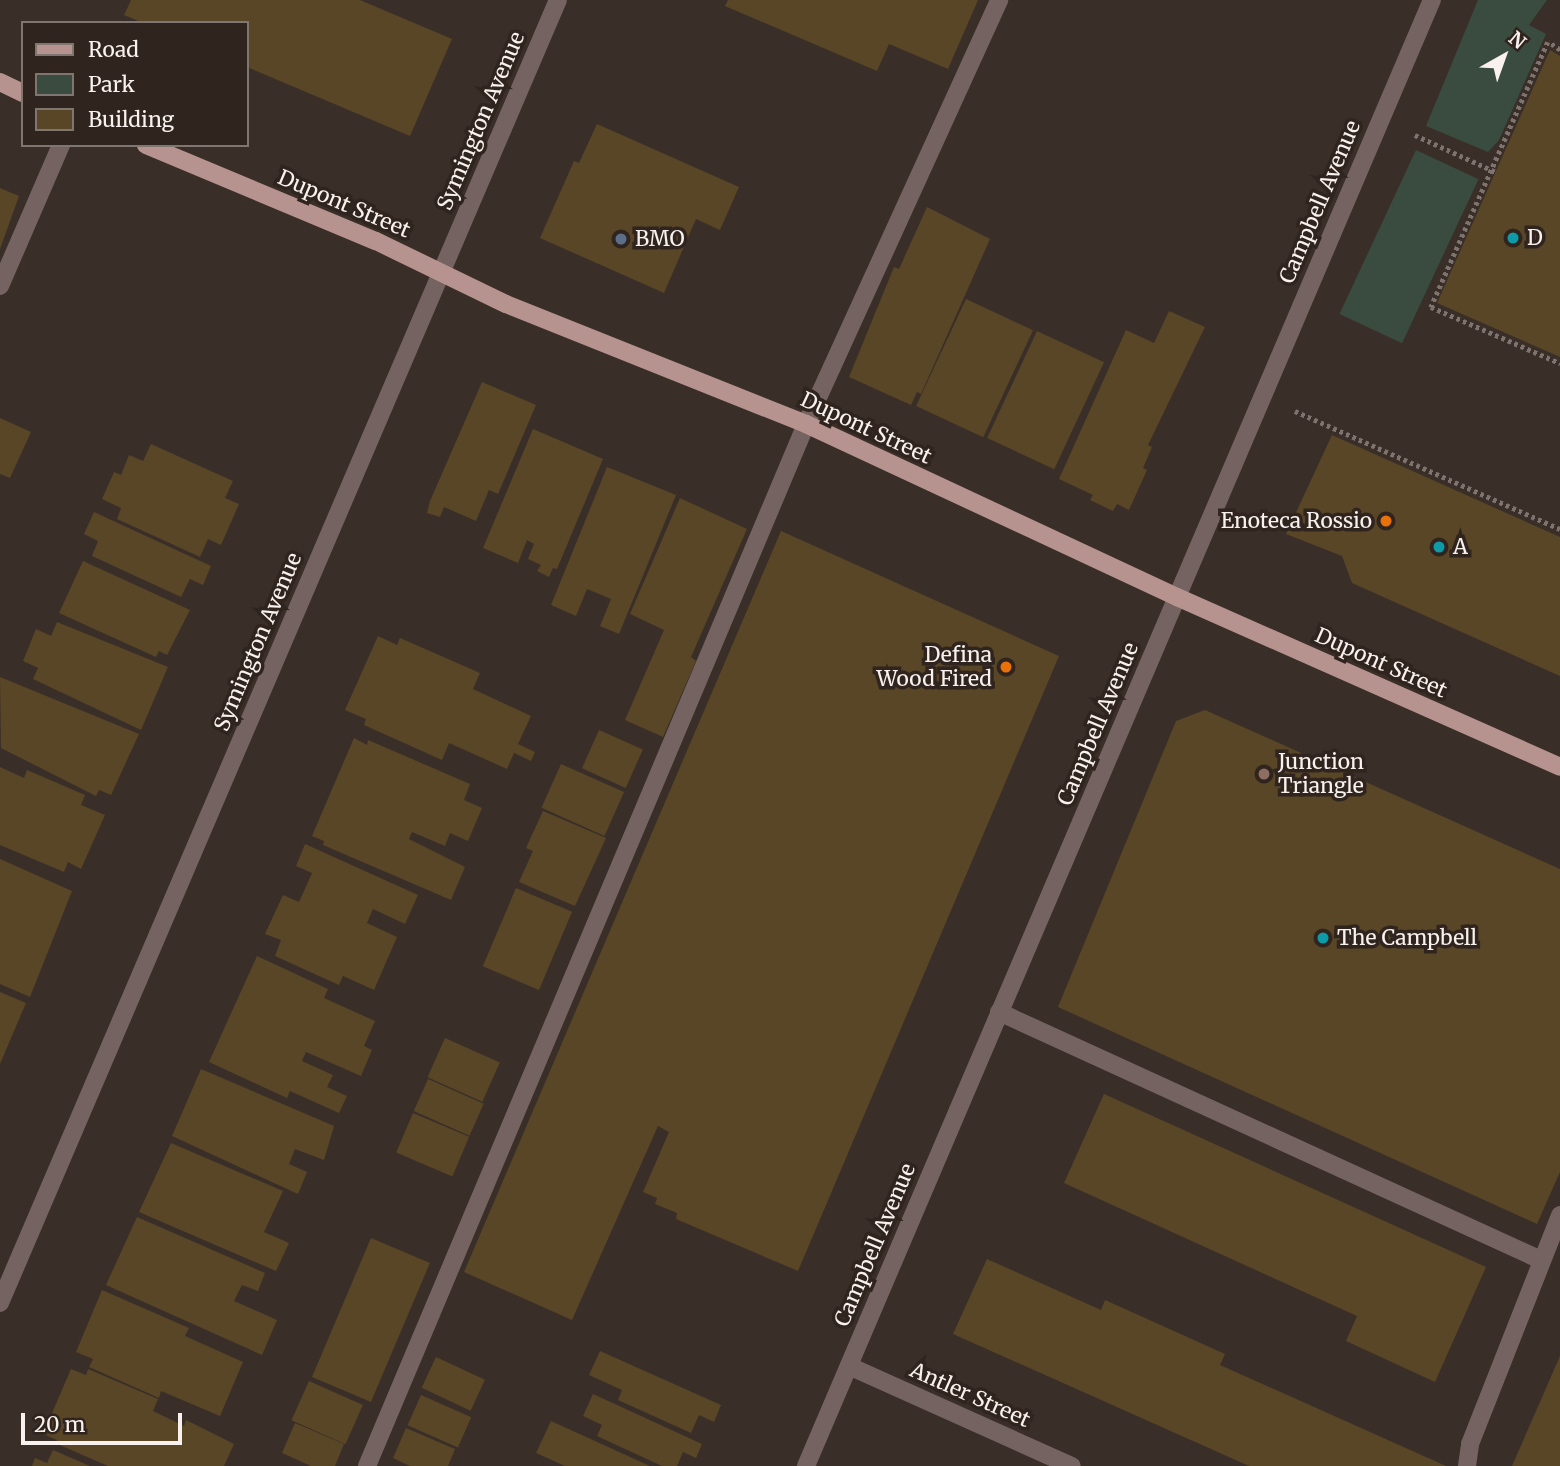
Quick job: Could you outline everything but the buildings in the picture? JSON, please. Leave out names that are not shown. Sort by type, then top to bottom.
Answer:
[{"type":"main road","points":[[0,82],[21,92]]},
{"type":"main road","name":"Dupont Street","points":[[151,147],[441,272],[506,303],[806,424],[1177,597],[1560,767]]},
{"type":"street","name":"Symington Avenue","points":[[0,1303],[558,0]]},
{"type":"street","points":[[366,1466],[806,424],[999,0]]},
{"type":"street","name":"Campbell Avenue","points":[[806,1466],[1432,0]]},
{"type":"street","points":[[0,286],[60,147]]},
{"type":"street","points":[[999,1012],[1541,1260]]},
{"type":"street","points":[[1467,1466],[1470,1444],[1560,1216]]},
{"type":"street","name":"Antler Street","points":[[849,1366],[1072,1466]]},
{"type":"path","points":[[1560,50],[1548,42],[1494,171],[1431,307],[1560,363]]},
{"type":"path","points":[[1414,135],[1494,171]]},
{"type":"path","points":[[1296,411],[1560,529]]},
{"type":"green space","points":[[1478,0],[1547,0],[1529,25],[1546,34],[1499,140],[1488,152],[1426,126]]},
{"type":"green space","points":[[1416,150],[1479,179],[1402,343],[1340,314]]},
{"type":"place","name":"D","points":[[1513,238]]},
{"type":"place","name":"BMO","points":[[621,239]]},
{"type":"place","name":"Enoteca Rossio","points":[[1386,521]]},
{"type":"place","name":"A","points":[[1439,547]]},
{"type":"place","name":"Defina Wood Fired","points":[[1006,667]]},
{"type":"place","name":"Junction Triangle","points":[[1264,774]]},
{"type":"place","name":"The Campbell","points":[[1323,938]]}]
